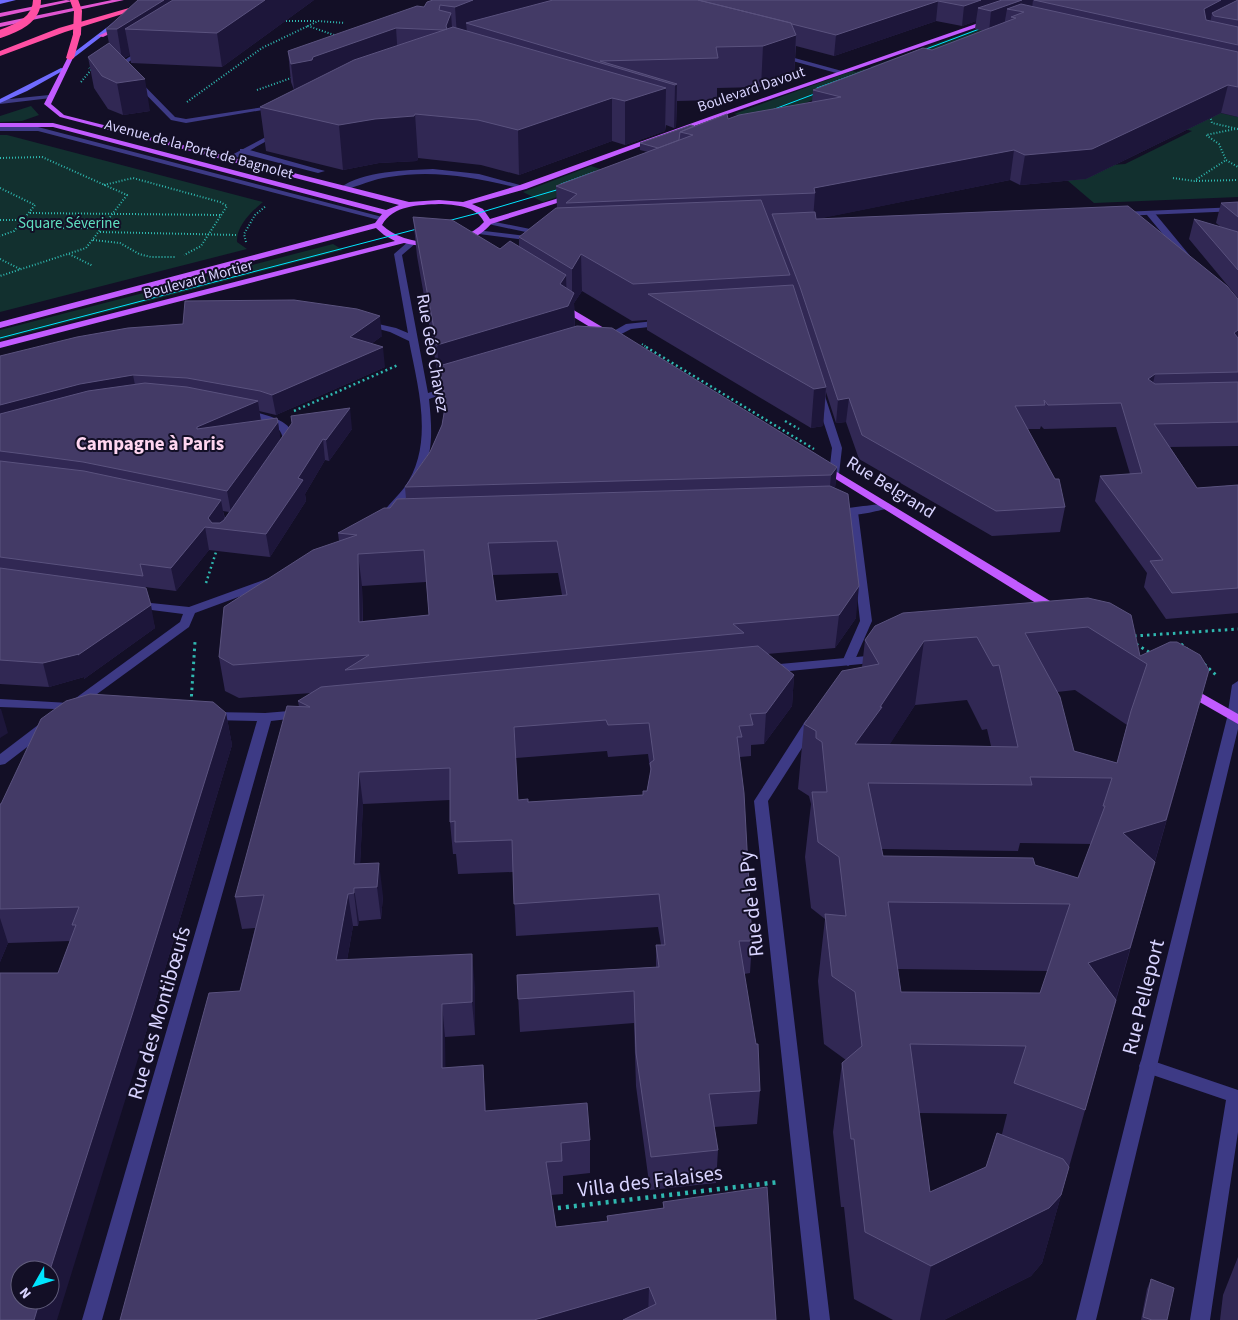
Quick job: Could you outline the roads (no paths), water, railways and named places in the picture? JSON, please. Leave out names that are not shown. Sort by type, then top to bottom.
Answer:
[{"type":"highway","points":[[0,34],[23,23],[32,16],[36,10],[37,0]]},
{"type":"highway","points":[[0,15],[75,0],[79,16],[70,58]]},
{"type":"highway","points":[[0,25],[121,0]]},
{"type":"highway","points":[[0,54],[62,30],[164,0]]},
{"type":"highway","points":[[101,36],[134,21]]},
{"type":"main road","points":[[0,2],[13,0]]},
{"type":"main road","points":[[49,97],[70,58],[128,14]]},
{"type":"main road","name":"Boulevard Davout","points":[[464,204],[522,187],[674,131],[994,19]]},
{"type":"main road","points":[[0,102],[63,69]]},
{"type":"main road","name":"Avenue de la Porte de Bagnolet","points":[[49,97],[47,104],[62,116],[410,205]]},
{"type":"main road","name":"Avenue de la Porte de Bagnolet","points":[[0,127],[53,125],[383,219]]},
{"type":"main road","points":[[104,138],[122,139],[213,162],[228,159]]},
{"type":"main road","points":[[383,219],[383,233],[389,236],[408,242],[445,243],[479,232],[485,228],[488,222],[584,193]]},
{"type":"main road","points":[[410,205],[439,202],[464,204],[482,212],[488,222]]},
{"type":"main road","name":"Boulevard Mortier","points":[[0,325],[383,219],[410,205]]},
{"type":"main road","name":"Boulevard Mortier","points":[[0,345],[179,298],[408,242]]},
{"type":"main road","points":[[445,243],[463,250]]},
{"type":"main road","points":[[555,301],[617,336]]},
{"type":"main road","name":"Rue Belgrand","points":[[812,460],[1066,616]]},
{"type":"main road","points":[[1174,682],[1236,719]]},
{"type":"street","points":[[151,45],[120,65],[173,119],[186,121],[288,106]]},
{"type":"street","points":[[776,55],[840,72]]},
{"type":"street","points":[[0,102],[49,97]]},
{"type":"street","points":[[53,125],[62,134]]},
{"type":"street","points":[[0,127],[38,129],[62,134],[383,219]]},
{"type":"street","points":[[660,127],[674,131]]},
{"type":"street","points":[[228,159],[282,130]]},
{"type":"street","name":"Avenue de la Porte de Bagnolet","points":[[242,151],[321,171],[310,180]]},
{"type":"street","points":[[344,188],[367,179],[420,172],[480,176],[522,187]]},
{"type":"street","points":[[1111,215],[1238,210]]},
{"type":"street","points":[[1150,213],[1195,268]]},
{"type":"street","points":[[479,232],[525,239],[556,238],[488,222]]},
{"type":"street","name":"Rue Géo Chavez","points":[[380,519],[409,489],[423,462],[427,429],[424,397],[398,254],[408,242]]},
{"type":"street","points":[[179,298],[190,306]]},
{"type":"street","points":[[355,322],[393,330],[413,339]]},
{"type":"street","points":[[596,344],[617,336],[634,325],[677,322]]},
{"type":"street","points":[[816,382],[837,448],[834,474]]},
{"type":"street","points":[[424,397],[469,384]]},
{"type":"street","points":[[232,410],[275,420],[284,428],[288,434],[288,443],[278,458]]},
{"type":"street","points":[[823,512],[853,512],[886,506]]},
{"type":"street","points":[[840,677],[866,621],[853,512]]},
{"type":"street","points":[[122,602],[190,611],[281,578]]},
{"type":"street","points":[[0,761],[185,624],[190,611]]},
{"type":"street","points":[[754,670],[887,658]]},
{"type":"street","name":"Rue Pelleport","points":[[1086,1320],[1236,719],[1238,685]]},
{"type":"street","points":[[0,703],[91,708]]},
{"type":"street","name":"Rue de la Py","points":[[820,710],[761,802],[802,1180],[820,1320]]},
{"type":"street","points":[[194,711],[224,718],[265,718],[314,713]]},
{"type":"street","name":"Rue des Montibœufs","points":[[92,1320],[265,718]]},
{"type":"street","points":[[1148,1066],[1236,1096],[1200,1320]]},
{"type":"tram line","points":[[913,54],[990,25]]},
{"type":"tram line","points":[[817,88],[875,67]]},
{"type":"tram line","points":[[764,113],[825,90]]},
{"type":"tram line","points":[[561,184],[594,172]]},
{"type":"tram line","points":[[0,338],[482,212],[570,186]]},
{"type":"district","name":"Campagne à Paris","points":[[150,443]]},
{"type":"park label","name":"Square Séverine","points":[[69,223]]}]
